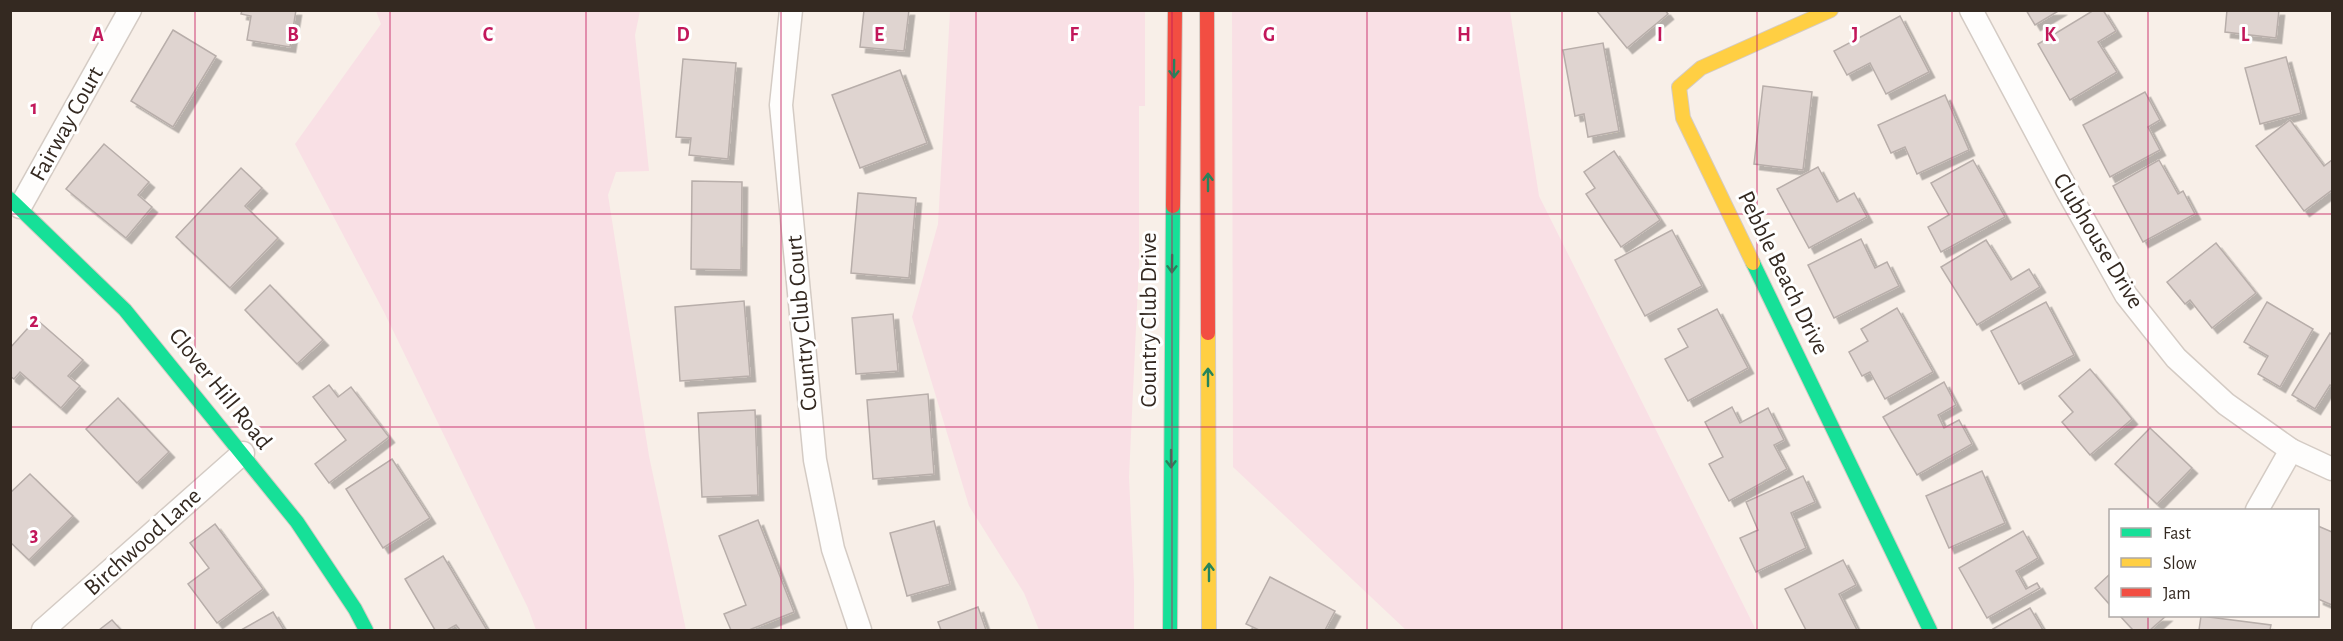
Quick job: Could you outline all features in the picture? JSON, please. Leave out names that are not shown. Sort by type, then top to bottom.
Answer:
[{"type":"street","name":"Fairway Court","points":[[15,203],[130,10]]},
{"type":"street","name":"Country Club Court","points":[[791,10],[781,105],[815,460],[833,549],[860,630]]},
{"type":"street","name":"Country Club Drive","points":[[1170,630],[1175,10]]},
{"type":"street","points":[[1207,10],[1209,630]]},
{"type":"street","name":"Pebble Beach Drive","points":[[1831,10],[1701,68],[1679,87],[1683,118],[1930,630]]},
{"type":"street","name":"Clubhouse Drive","points":[[1971,10],[2061,180],[2126,295],[2176,358],[2226,404],[2291,450],[2332,469]]},
{"type":"street","name":"Clover Hill Road","points":[[15,203],[125,309],[297,522],[355,609],[366,630]]},
{"type":"street","points":[[2258,509],[2291,450]]},
{"type":"street","name":"Birchwood Lane","points":[[43,630],[243,453]]},
{"type":"shaded area","points":[[376,11],[640,11],[635,35],[649,171],[616,172],[608,195],[649,456],[686,630],[536,630],[528,608],[384,312],[295,144],[381,24]]},
{"type":"shaded area","points":[[950,11],[1145,11],[1145,106],[1139,106],[1139,264],[1129,477],[1134,630],[1039,630],[1024,593],[969,506],[912,317],[938,224]]},
{"type":"shaded area","points":[[1232,11],[1510,11],[1539,196],[1756,630],[1406,630],[1233,467]]},
{"type":"building","points":[[242,10],[296,10],[290,47],[247,40],[251,16],[241,14]]},
{"type":"building","points":[[864,10],[909,10],[904,51],[860,47]]},
{"type":"building","points":[[1596,10],[1665,10],[1668,14],[1627,48]]},
{"type":"building","points":[[2026,10],[2060,10],[2035,25]]},
{"type":"building","points":[[2094,10],[2103,10],[2116,31],[2098,42],[2117,72],[2070,100],[2038,44]]},
{"type":"building","points":[[2227,10],[2279,10],[2276,38],[2225,32]]},
{"type":"building","points":[[1900,16],[1929,72],[1886,94],[1870,63],[1847,75],[1834,51]]},
{"type":"building","points":[[173,30],[216,56],[173,127],[131,101]]},
{"type":"building","points":[[1603,43],[1619,131],[1588,137],[1584,114],[1575,116],[1563,50]]},
{"type":"building","points":[[2286,57],[2301,113],[2260,124],[2245,68]]},
{"type":"building","points":[[683,59],[736,63],[728,159],[689,155],[691,138],[676,137]]},
{"type":"building","points":[[900,70],[927,143],[860,168],[832,95]]},
{"type":"building","points":[[1763,86],[1812,92],[1803,170],[1754,164]]},
{"type":"building","points":[[2145,92],[2160,120],[2148,127],[2160,150],[2110,177],[2083,125]]},
{"type":"building","points":[[1945,95],[1969,150],[1917,174],[1905,147],[1891,153],[1878,125]]},
{"type":"building","points":[[2290,120],[2324,166],[2332,160],[2332,190],[2304,211],[2256,146]]},
{"type":"building","points":[[104,144],[149,182],[138,195],[152,207],[126,238],[66,189]]},
{"type":"building","points":[[1614,151],[1660,220],[1621,247],[1586,194],[1595,188],[1584,172]]},
{"type":"building","points":[[1973,160],[2005,217],[1941,252],[1928,227],[1949,215],[1931,183]]},
{"type":"building","points":[[2159,160],[2178,194],[2183,191],[2195,214],[2143,242],[2113,186]]},
{"type":"building","points":[[1818,167],[1837,202],[1854,193],[1867,217],[1809,248],[1777,189]]},
{"type":"building","points":[[241,168],[262,188],[245,206],[278,238],[230,288],[176,237]]},
{"type":"building","points":[[692,181],[742,182],[741,270],[691,269]]},
{"type":"building","points":[[858,193],[916,198],[909,278],[851,273]]},
{"type":"building","points":[[1672,230],[1702,286],[1645,316],[1615,260]]},
{"type":"building","points":[[1861,239],[1875,268],[1887,262],[1899,286],[1834,318],[1808,265]]},
{"type":"building","points":[[1986,240],[2011,280],[2029,269],[2040,287],[1977,325],[1941,267]]},
{"type":"building","points":[[2216,243],[2256,293],[2212,328],[2190,300],[2185,304],[2167,282]]},
{"type":"building","points":[[270,285],[323,340],[297,364],[245,310]]},
{"type":"building","points":[[744,301],[750,376],[680,381],[675,307]]},
{"type":"building","points":[[2046,302],[2074,355],[2019,384],[1991,331]]},
{"type":"building","points":[[2267,302],[2313,329],[2280,387],[2258,374],[2268,356],[2244,342]]},
{"type":"building","points":[[1897,308],[1933,372],[1885,399],[1870,372],[1862,376],[1849,352],[1868,341],[1861,329]]},
{"type":"building","points":[[1717,309],[1748,368],[1688,401],[1665,359],[1688,347],[1678,329]]},
{"type":"building","points":[[893,314],[898,371],[856,374],[852,318]]},
{"type":"building","points":[[36,319],[83,360],[68,376],[80,386],[61,408],[20,372],[14,379],[10,376],[10,348]]},
{"type":"building","points":[[2330,333],[2332,335],[2332,387],[2330,385],[2315,409],[2292,395]]},
{"type":"building","points":[[2090,369],[2132,419],[2090,455],[2062,422],[2073,412],[2059,396]]},
{"type":"building","points":[[1944,382],[1956,405],[1938,415],[1944,428],[1959,420],[1972,444],[1917,475],[1883,417]]},
{"type":"building","points":[[329,385],[338,397],[351,387],[389,437],[329,483],[315,464],[346,440],[313,397]]},
{"type":"building","points":[[928,394],[934,474],[873,479],[867,400]]},
{"type":"building","points":[[118,398],[169,452],[137,483],[86,429]]},
{"type":"building","points":[[1732,407],[1740,423],[1768,408],[1784,440],[1774,445],[1787,469],[1729,501],[1709,464],[1723,457],[1705,422]]},
{"type":"building","points":[[755,410],[758,495],[702,497],[698,413]]},
{"type":"building","points":[[2150,428],[2192,468],[2157,504],[2115,464]]},
{"type":"building","points":[[392,459],[430,518],[383,548],[346,489]]},
{"type":"building","points":[[1982,471],[2005,523],[1949,548],[1926,496]]},
{"type":"building","points":[[30,474],[73,516],[29,560],[10,542],[10,493]]},
{"type":"building","points":[[1803,476],[1815,502],[1791,513],[1806,548],[1756,572],[1740,538],[1758,530],[1746,502]]},
{"type":"building","points":[[758,520],[794,612],[749,630],[731,630],[724,614],[746,605],[719,536]]},
{"type":"building","points":[[934,521],[950,584],[907,596],[890,533]]},
{"type":"building","points":[[215,524],[263,589],[217,623],[188,584],[209,568],[190,543]]},
{"type":"building","points":[[2319,526],[2332,532],[2332,605],[2319,599]]},
{"type":"building","points":[[2023,531],[2038,558],[2016,571],[2026,589],[2037,583],[2040,588],[1987,618],[1959,568]]},
{"type":"building","points":[[443,556],[487,630],[460,630],[456,625],[447,630],[435,630],[405,579]]},
{"type":"building","points":[[1843,560],[1856,585],[1839,594],[1857,630],[1806,630],[1785,589]]},
{"type":"building","points":[[2109,575],[2109,604],[2095,588]]},
{"type":"building","points":[[1270,577],[1335,611],[1325,630],[1259,630],[1246,624]]},
{"type":"building","points":[[978,607],[986,630],[941,630],[938,622]]},
{"type":"building","points":[[2030,608],[2043,630],[1993,629]]},
{"type":"building","points":[[273,612],[284,630],[241,630]]},
{"type":"building","points":[[2121,617],[2165,617],[2150,630],[2133,630]]},
{"type":"building","points":[[2201,617],[2271,625],[2270,630],[2199,630]]},
{"type":"building","points":[[112,620],[121,630],[99,630]]},
{"type":"traffic: fast","points":[[10,199],[125,310],[297,522],[355,609],[366,630]]},
{"type":"traffic: fast","points":[[1170,630],[1173,206]]},
{"type":"traffic: fast","points":[[1753,263],[1930,630]]},
{"type":"traffic: slow","points":[[1753,263],[1683,118],[1679,87],[1701,68],[1831,10]]},
{"type":"traffic: slow","points":[[1208,333],[1209,630]]},
{"type":"traffic: jam","points":[[1173,206],[1175,10]]},
{"type":"traffic: jam","points":[[1207,10],[1208,333]]}]
